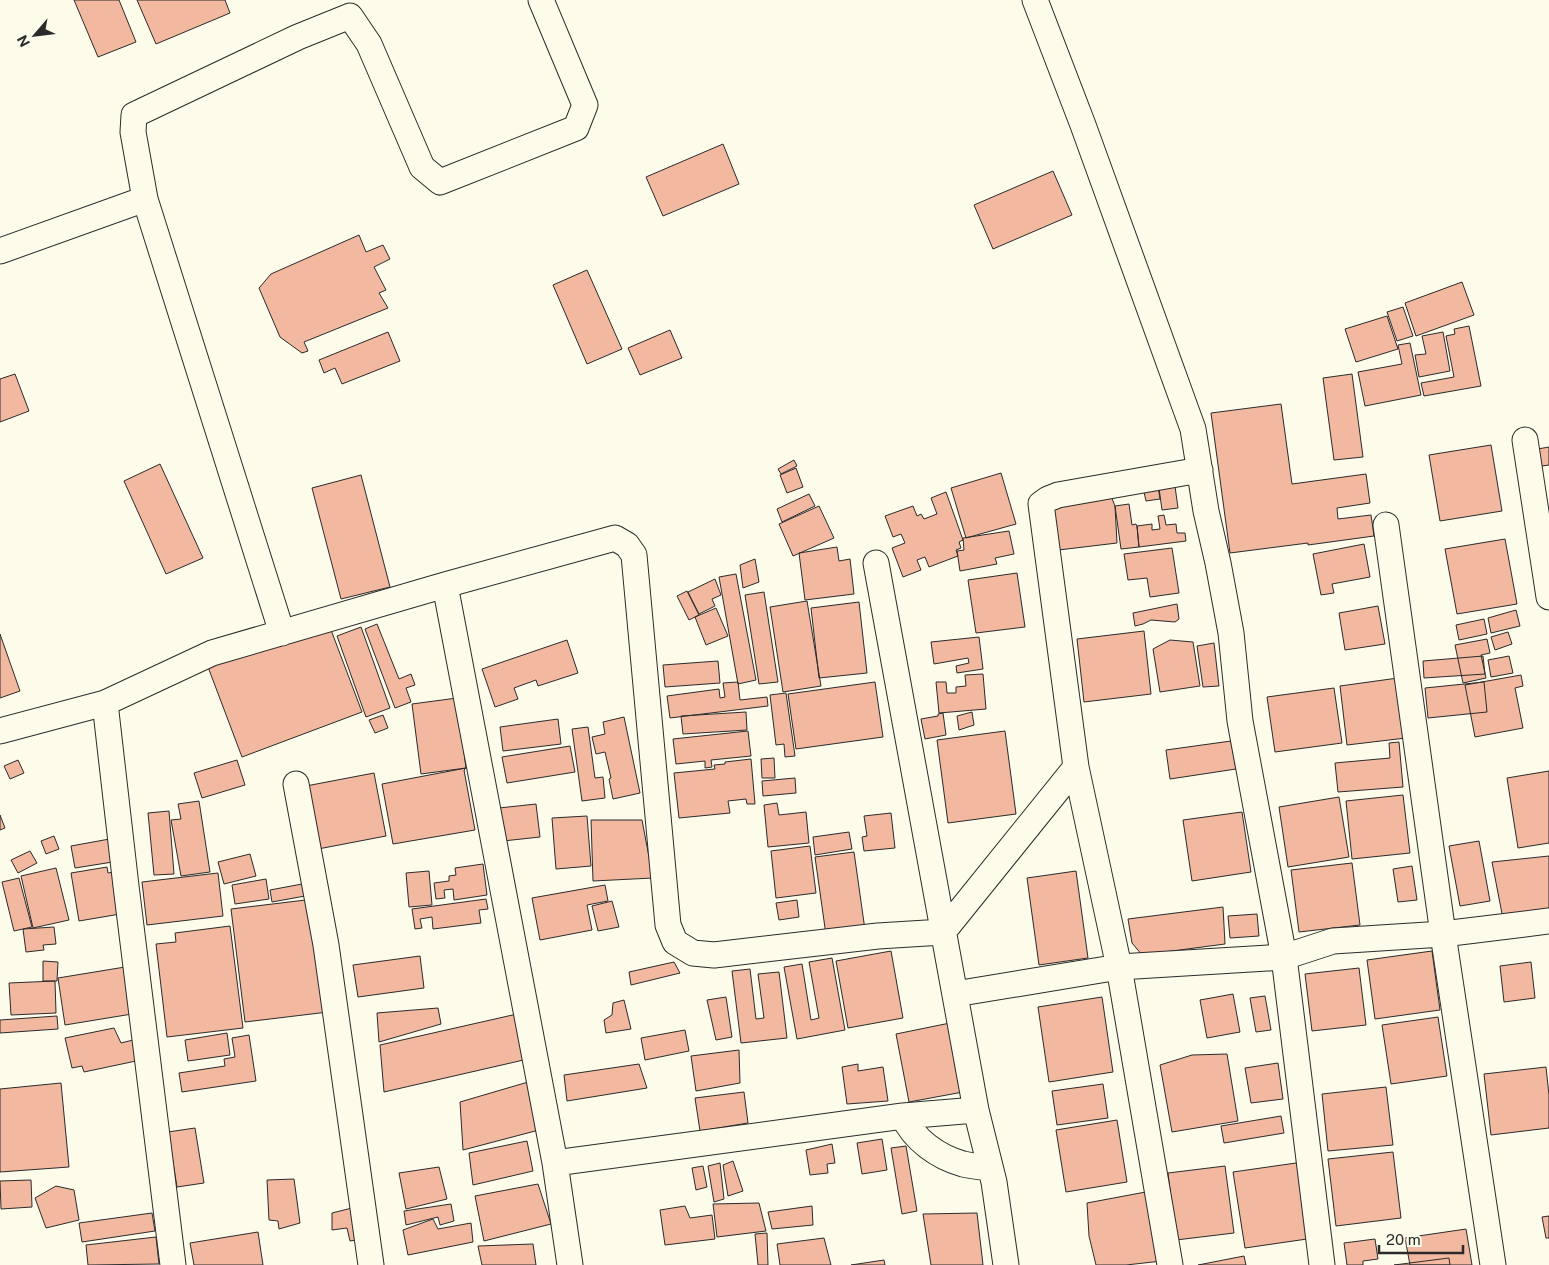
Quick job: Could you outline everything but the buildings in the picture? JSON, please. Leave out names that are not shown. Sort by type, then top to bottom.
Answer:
[{"type":"street","points":[[282,633],[145,199],[133,132],[134,115],[298,37],[350,16],[369,44],[422,167],[440,182],[576,128],[585,105],[541,0]]},
{"type":"street","points":[[1035,0],[1086,134],[1193,429],[1206,511],[1231,633],[1240,721],[1284,958],[1322,1265]]},
{"type":"street","points":[[0,252],[145,199]]},
{"type":"street","points":[[1525,440],[1549,597]]},
{"type":"street","points":[[1170,1265],[1120,966],[1076,767],[1041,504],[1058,495],[1200,470]]},
{"type":"street","points":[[1386,525],[1443,934],[1493,1265]]},
{"type":"street","points":[[0,731],[105,703],[212,653],[615,538],[627,545],[634,555],[668,925],[676,942],[693,953],[714,955],[878,936],[943,932],[1076,767]]},
{"type":"street","points":[[876,563],[976,1110],[994,1182],[1006,1265]]},
{"type":"street","points":[[445,585],[555,1163],[570,1265]]},
{"type":"street","points":[[105,703],[173,1265]]},
{"type":"street","points":[[296,784],[326,945],[371,1265]]},
{"type":"street","points":[[955,994],[1120,966],[1284,958],[1333,941],[1443,934],[1549,921]]},
{"type":"street","points":[[555,1163],[903,1116],[976,1110]]},
{"type":"street","points":[[903,1116],[908,1128],[918,1139],[937,1152],[949,1159],[964,1164],[990,1168]]}]
